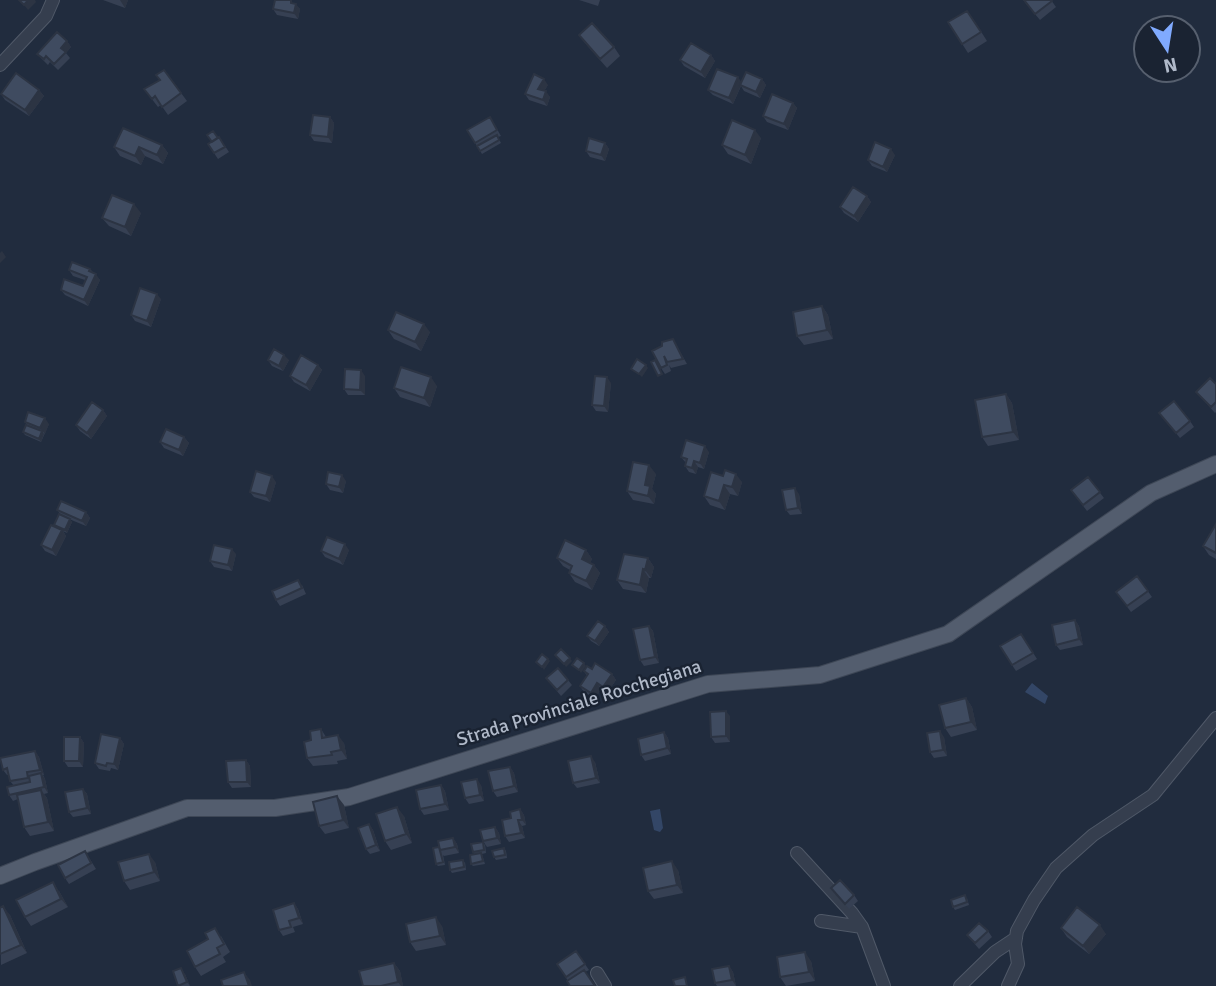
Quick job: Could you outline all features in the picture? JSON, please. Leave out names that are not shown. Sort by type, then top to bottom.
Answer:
[{"type":"main road","name":"Strada Provinciale Rocchegiana","points":[[0,876],[187,808],[275,808],[349,797],[708,684],[820,674],[947,634],[1151,493],[1216,464]]},
{"type":"street","points":[[0,65],[46,16],[53,0]]},
{"type":"street","points":[[1007,986],[1015,975],[1018,964],[1017,931],[1056,868],[1093,835],[1153,795],[1216,718]]},
{"type":"street","points":[[797,853],[852,912],[862,927],[884,986]]},
{"type":"street","points":[[821,921],[862,927]]},
{"type":"street","points":[[960,986],[995,952],[1016,938]]},
{"type":"street","points":[[597,973],[605,986]]},
{"type":"water","points":[[1032,683],[1048,696],[1045,704],[1025,692]]},
{"type":"water","points":[[660,809],[663,828],[660,832],[654,830],[650,811]]},
{"type":"building","points":[[275,0],[291,0],[291,3],[296,4],[294,13],[273,9]]},
{"type":"building","points":[[1024,0],[1051,0],[1052,1],[1035,14]]},
{"type":"building","points":[[967,11],[981,32],[962,44],[948,22]]},
{"type":"building","points":[[592,23],[614,47],[600,59],[579,35]]},
{"type":"building","points":[[57,32],[67,41],[61,48],[66,52],[54,64],[46,56],[44,59],[37,54]]},
{"type":"building","points":[[691,43],[711,55],[701,72],[680,60]]},
{"type":"building","points":[[717,69],[738,77],[729,98],[708,90]]},
{"type":"building","points":[[164,70],[181,93],[162,107],[155,96],[152,99],[144,89],[160,80],[156,75]]},
{"type":"building","points":[[746,72],[762,79],[756,92],[740,85]]},
{"type":"building","points":[[16,73],[39,90],[25,110],[1,94]]},
{"type":"building","points":[[534,74],[544,79],[538,89],[546,91],[543,100],[525,94]]},
{"type":"building","points":[[772,94],[793,103],[784,124],[763,116]]},
{"type":"building","points":[[313,115],[330,117],[328,137],[310,135]]},
{"type":"building","points":[[490,117],[497,130],[475,143],[467,130]]},
{"type":"building","points":[[732,120],[755,130],[745,155],[722,145]]},
{"type":"building","points":[[123,128],[162,145],[157,155],[139,147],[135,156],[114,147]]},
{"type":"building","points":[[213,131],[218,138],[212,142],[207,135]]},
{"type":"building","points":[[497,135],[499,140],[480,151],[477,146]]},
{"type":"building","points":[[219,137],[225,147],[214,153],[208,144]]},
{"type":"building","points":[[589,138],[605,143],[601,155],[586,151]]},
{"type":"building","points":[[875,142],[891,149],[883,167],[868,160]]},
{"type":"building","points":[[853,187],[867,196],[854,216],[840,207]]},
{"type":"building","points":[[112,195],[134,204],[125,227],[102,218]]},
{"type":"building","points":[[72,262],[96,274],[84,300],[61,290],[64,279],[83,286],[87,277],[69,270]]},
{"type":"building","points":[[140,288],[157,294],[147,321],[131,315]]},
{"type":"building","points":[[822,306],[827,330],[797,336],[793,312]]},
{"type":"building","points":[[396,312],[424,324],[415,342],[388,330]]},
{"type":"building","points":[[673,339],[683,359],[667,362],[664,356],[667,365],[661,368],[652,351],[662,346],[662,342]]},
{"type":"building","points":[[274,349],[284,355],[279,366],[268,360]]},
{"type":"building","points":[[301,355],[318,365],[306,385],[290,376]]},
{"type":"building","points":[[637,359],[646,365],[639,374],[631,369]]},
{"type":"building","points":[[655,360],[662,374],[658,376],[651,362]]},
{"type":"building","points":[[401,367],[431,377],[424,398],[394,388]]},
{"type":"building","points":[[345,369],[361,370],[360,390],[344,389]]},
{"type":"building","points":[[595,376],[607,377],[604,406],[592,405]]},
{"type":"building","points":[[1210,378],[1216,384],[1216,402],[1211,407],[1196,392]]},
{"type":"building","points":[[1006,394],[1013,432],[982,437],[975,400]]},
{"type":"building","points":[[1174,401],[1190,421],[1176,433],[1159,413]]},
{"type":"building","points":[[92,402],[103,410],[87,433],[76,425]]},
{"type":"building","points":[[28,412],[45,418],[40,428],[25,422]]},
{"type":"building","points":[[26,425],[42,431],[39,439],[23,432]]},
{"type":"building","points":[[166,429],[184,437],[179,450],[160,442]]},
{"type":"building","points":[[686,440],[705,446],[700,463],[694,461],[692,468],[685,466],[687,459],[681,457]]},
{"type":"building","points":[[633,462],[649,465],[645,485],[650,486],[648,496],[627,491]]},
{"type":"building","points":[[725,470],[736,474],[732,487],[724,485],[719,501],[704,496],[711,472],[723,476]]},
{"type":"building","points":[[256,471],[272,476],[266,496],[250,492]]},
{"type":"building","points":[[328,472],[342,475],[339,487],[326,484]]},
{"type":"building","points":[[1088,477],[1100,492],[1083,505],[1071,490]]},
{"type":"building","points":[[795,488],[798,508],[786,510],[782,490]]},
{"type":"building","points":[[61,501],[86,512],[82,521],[57,510]]},
{"type":"building","points":[[59,514],[70,519],[65,530],[54,525]]},
{"type":"building","points":[[1216,524],[1216,553],[1203,546]]},
{"type":"building","points":[[51,525],[62,530],[52,550],[41,545]]},
{"type":"building","points":[[327,537],[345,544],[339,559],[321,551]]},
{"type":"building","points":[[565,540],[586,550],[582,559],[594,565],[586,581],[569,573],[572,566],[557,558]]},
{"type":"building","points":[[214,545],[232,549],[228,565],[210,561]]},
{"type":"building","points":[[624,554],[648,558],[640,585],[617,580]]},
{"type":"building","points":[[1137,576],[1148,591],[1127,606],[1116,592]]},
{"type":"building","points":[[298,580],[302,588],[276,600],[272,591]]},
{"type":"building","points":[[1075,620],[1079,639],[1056,645],[1052,625]]},
{"type":"building","points":[[598,621],[605,626],[595,641],[587,636]]},
{"type":"building","points":[[649,626],[655,657],[640,660],[633,629]]},
{"type":"building","points":[[1021,634],[1033,653],[1012,665],[1000,646]]},
{"type":"building","points":[[561,649],[570,658],[564,664],[555,655]]},
{"type":"building","points":[[542,654],[548,659],[542,667],[536,662]]},
{"type":"building","points":[[577,658],[584,663],[579,670],[572,665]]},
{"type":"building","points":[[595,663],[612,674],[603,687],[597,683],[591,693],[580,686],[588,674],[584,671],[587,666],[592,669]]},
{"type":"building","points":[[558,668],[568,680],[557,690],[546,678]]},
{"type":"building","points":[[966,698],[971,722],[945,728],[939,705]]},
{"type":"building","points":[[726,711],[726,736],[711,737],[710,712]]},
{"type":"building","points":[[321,729],[322,738],[338,735],[341,750],[331,752],[332,755],[307,758],[304,742],[311,740],[310,731]]},
{"type":"building","points":[[940,731],[943,750],[930,752],[927,733]]},
{"type":"building","points":[[664,732],[667,748],[641,755],[638,739]]},
{"type":"building","points":[[101,734],[120,738],[114,764],[107,763],[106,766],[95,763]]},
{"type":"building","points":[[64,737],[80,737],[79,761],[64,761]]},
{"type":"building","points":[[35,751],[40,770],[27,772],[28,778],[10,781],[7,768],[3,770],[0,758]]},
{"type":"building","points":[[591,756],[596,778],[573,783],[568,761]]},
{"type":"building","points":[[246,760],[247,782],[228,782],[226,761]]},
{"type":"building","points":[[510,767],[514,786],[493,791],[488,771]]},
{"type":"building","points":[[41,773],[44,787],[9,795],[7,787],[30,782],[29,776]]},
{"type":"building","points":[[477,779],[480,795],[465,798],[461,782]]},
{"type":"building","points":[[441,785],[445,804],[420,809],[416,790]]},
{"type":"building","points":[[83,789],[87,808],[69,812],[65,792]]},
{"type":"building","points":[[41,790],[48,822],[24,827],[17,795]]},
{"type":"building","points":[[337,796],[343,820],[319,826],[313,802]]},
{"type":"building","points":[[397,807],[406,834],[385,841],[376,814]]},
{"type":"building","points":[[520,809],[522,820],[518,820],[521,833],[505,836],[502,820],[511,818],[510,812]]},
{"type":"building","points":[[369,824],[376,845],[366,849],[358,828]]},
{"type":"building","points":[[495,827],[497,838],[483,841],[480,830]]},
{"type":"building","points":[[453,838],[455,847],[440,850],[438,841]]},
{"type":"building","points":[[483,842],[484,850],[473,852],[471,844]]},
{"type":"building","points":[[439,847],[443,862],[436,864],[433,848]]},
{"type":"building","points":[[504,848],[505,855],[494,857],[492,851]]},
{"type":"building","points":[[85,851],[91,863],[65,878],[58,865]]},
{"type":"building","points":[[481,853],[483,861],[471,864],[470,855]]},
{"type":"building","points":[[149,854],[154,872],[124,881],[118,862]]},
{"type":"building","points":[[463,860],[464,867],[450,870],[449,862]]},
{"type":"building","points":[[672,861],[677,885],[648,891],[643,868]]},
{"type":"building","points":[[840,880],[854,895],[845,904],[831,888]]},
{"type":"building","points":[[53,882],[61,899],[25,917],[16,900]]},
{"type":"building","points":[[965,895],[967,902],[953,907],[951,900]]},
{"type":"building","points":[[294,903],[299,918],[289,921],[291,927],[279,930],[273,910]]},
{"type":"building","points":[[3,906],[21,945],[0,954],[0,908]]},
{"type":"building","points":[[1077,907],[1100,925],[1083,946],[1061,928]]},
{"type":"building","points":[[436,917],[440,936],[410,942],[406,924]]},
{"type":"building","points":[[979,923],[988,931],[975,943],[967,935]]},
{"type":"building","points":[[215,928],[224,944],[217,948],[220,954],[195,967],[187,951],[208,939],[205,933]]},
{"type":"building","points":[[576,951],[585,964],[566,977],[557,964]]},
{"type":"building","points":[[805,952],[809,972],[780,977],[777,957]]},
{"type":"building","points":[[394,963],[398,982],[363,986],[359,971]]},
{"type":"building","points":[[729,966],[732,980],[715,983],[712,969]]},
{"type":"building","points":[[181,968],[187,982],[178,986],[173,971]]},
{"type":"building","points":[[584,970],[595,986],[570,986],[567,981]]},
{"type":"building","points":[[244,972],[249,986],[223,986],[221,980]]},
{"type":"building","points":[[685,977],[687,986],[675,986],[673,980]]}]
